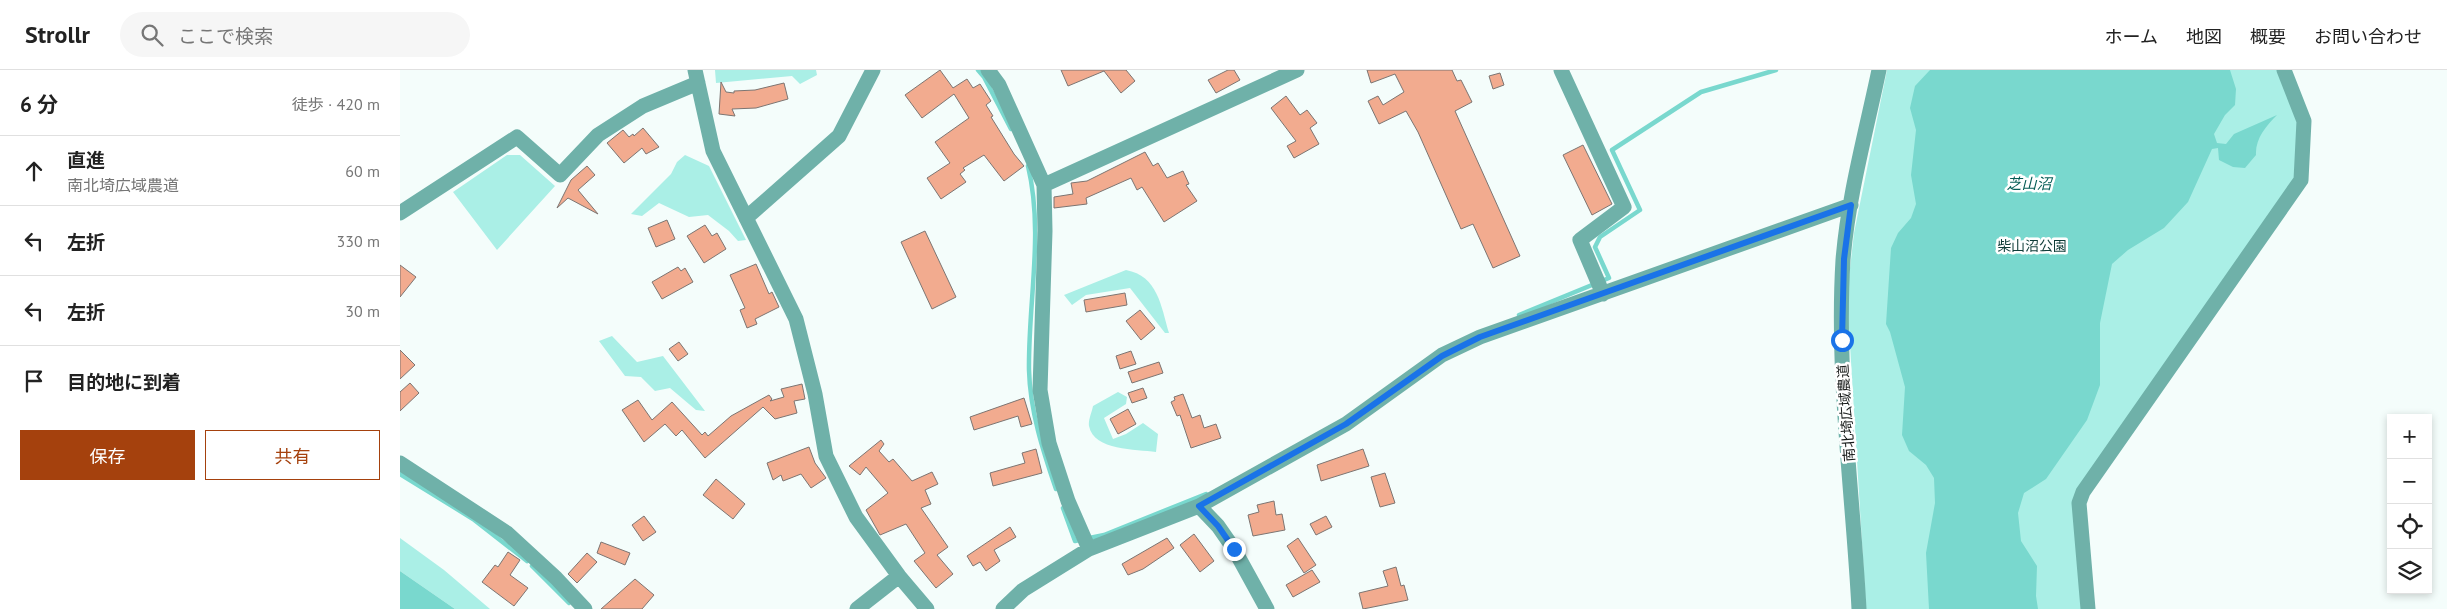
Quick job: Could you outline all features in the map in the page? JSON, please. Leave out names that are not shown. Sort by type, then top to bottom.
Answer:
[{"type":"street","points":[[746,218],[839,136],[873,70]]},
{"type":"street","points":[[988,70],[999,86],[1044,185],[1045,231],[1040,390],[1049,443],[1068,501],[1089,549]]},
{"type":"street","points":[[1044,185],[1297,70]]},
{"type":"street","points":[[1561,70],[1624,207],[1580,240],[1603,294]]},
{"type":"street","name":"南北埼広域農道","points":[[1859,609],[1842,340],[1844,259],[1851,205],[1879,70]]},
{"type":"street","points":[[2088,609],[2079,503],[2083,492],[2301,180],[2304,121],[2284,70]]},
{"type":"street","points":[[400,213],[516,137],[560,175],[598,135],[643,106],[696,76],[713,151],[796,319],[815,394],[826,456],[856,516],[899,576],[927,609]]},
{"type":"street","points":[[1003,609],[1023,590],[1089,549],[1199,506],[1346,424],[1442,356],[1480,337],[1851,205]]},
{"type":"street","points":[[400,463],[507,533],[556,578],[585,609]]},
{"type":"street","points":[[1199,506],[1218,526],[1234,549],[1258,596],[1267,609]]},
{"type":"street","points":[[857,609],[899,576]]},
{"type":"green space","points":[[715,70],[816,70],[817,75],[800,84],[792,76],[716,83]]},
{"type":"green space","name":"芝山沼","points":[[1887,70],[2280,70],[2298,110],[2296,177],[2073,500],[2083,609],[1866,609],[1847,295],[1854,233]]},
{"type":"green space","points":[[507,155],[520,155],[555,186],[497,250],[453,192]]},
{"type":"green space","points":[[685,155],[709,166],[746,240],[738,241],[729,231],[708,215],[689,217],[659,203],[642,216],[631,214],[671,174],[677,162]]},
{"type":"green space","points":[[1126,270],[1137,273],[1152,285],[1160,303],[1169,333],[1165,333],[1130,288],[1086,295],[1072,305],[1064,295]]},
{"type":"green space","points":[[612,336],[637,362],[663,356],[705,411],[696,410],[670,388],[655,391],[641,377],[625,376],[599,341]]},
{"type":"green space","points":[[1118,392],[1127,397],[1126,404],[1104,418],[1113,439],[1126,434],[1143,423],[1158,434],[1156,452],[1117,447],[1099,440],[1092,434],[1089,424],[1093,406]]},
{"type":"green space","points":[[400,538],[444,570],[490,609],[455,609],[400,571]]},
{"type":"water","name":"芝山沼","points":[[1930,70],[2230,70],[2236,89],[2235,105],[2225,115],[2214,134],[2217,143],[2226,144],[2234,134],[2277,115],[2262,133],[2257,144],[2256,155],[2245,168],[2233,167],[2219,160],[2218,148],[2212,149],[2188,202],[2164,228],[2128,250],[2112,264],[2100,323],[2100,385],[2087,420],[2046,479],[2024,493],[2018,513],[2021,541],[2037,566],[2036,596],[2038,609],[1929,609],[1926,553],[1935,503],[1934,478],[1926,465],[1909,451],[1902,435],[1905,387],[1890,332],[1886,324],[1891,248],[1898,233],[1911,218],[1916,204],[1911,175],[1916,130],[1910,108],[1915,86]]},
{"type":"water","points":[[400,571],[455,609],[400,609]]},
{"type":"building","points":[[940,70],[953,88],[967,79],[973,88],[980,84],[991,101],[986,105],[993,116],[991,117],[1014,154],[1024,166],[1004,181],[984,155],[963,168],[965,170],[960,174],[966,182],[941,199],[927,178],[950,163],[935,142],[969,118],[954,94],[922,118],[905,95]]},
{"type":"building","points":[[1061,70],[1126,70],[1135,81],[1121,93],[1104,71],[1068,86]]},
{"type":"building","points":[[1228,70],[1234,70],[1240,80],[1216,93],[1208,80]]},
{"type":"building","points":[[1367,70],[1452,70],[1457,81],[1461,80],[1472,102],[1455,111],[1520,256],[1493,268],[1473,224],[1461,229],[1418,132],[1406,111],[1379,124],[1368,101],[1378,96],[1383,105],[1404,92],[1395,74],[1371,83]]},
{"type":"building","points":[[1500,73],[1504,85],[1493,89],[1489,76]]},
{"type":"building","points":[[721,82],[726,92],[734,93],[734,91],[755,90],[784,83],[788,99],[756,108],[732,109],[735,116],[719,114]]},
{"type":"building","points":[[1286,96],[1300,115],[1307,110],[1317,123],[1310,128],[1319,144],[1294,158],[1287,146],[1296,141],[1271,108]]},
{"type":"building","points":[[643,128],[659,147],[646,154],[642,148],[624,163],[607,143],[623,130],[629,137],[633,134],[634,136]]},
{"type":"building","points":[[1583,145],[1612,204],[1592,215],[1563,155]]},
{"type":"building","points":[[1145,152],[1153,166],[1158,163],[1167,178],[1183,171],[1189,184],[1186,185],[1197,201],[1164,222],[1142,187],[1137,190],[1131,178],[1086,198],[1087,204],[1054,208],[1054,197],[1073,194],[1071,183],[1087,181]]},
{"type":"building","points":[[587,166],[595,175],[578,190],[598,214],[568,198],[557,208],[571,180]]},
{"type":"building","points":[[667,220],[675,239],[656,247],[648,228]]},
{"type":"building","points":[[705,225],[712,236],[717,233],[726,249],[704,263],[687,236]]},
{"type":"building","points":[[925,231],[956,297],[932,309],[901,242]]},
{"type":"building","points":[[756,264],[769,294],[772,292],[779,307],[755,319],[757,324],[747,328],[740,310],[745,308],[730,275]]},
{"type":"building","points":[[400,265],[416,277],[400,297]]},
{"type":"building","points":[[678,267],[681,271],[685,268],[693,282],[662,299],[652,282]]},
{"type":"building","points":[[1125,293],[1127,305],[1086,312],[1084,300]]},
{"type":"building","points":[[1140,310],[1155,328],[1141,340],[1126,321]]},
{"type":"building","points":[[679,342],[688,354],[678,361],[669,349]]},
{"type":"building","points":[[400,350],[415,365],[400,379]]},
{"type":"building","points":[[1131,351],[1136,364],[1120,369],[1116,356]]},
{"type":"building","points":[[1159,362],[1163,373],[1132,383],[1128,372]]},
{"type":"building","points":[[410,383],[419,393],[400,411],[400,392]]},
{"type":"building","points":[[802,384],[805,399],[794,401],[797,413],[775,419],[763,407],[705,458],[682,430],[676,436],[665,424],[644,442],[622,410],[638,400],[652,420],[672,402],[702,435],[705,432],[708,436],[731,416],[769,395],[772,399],[770,401],[784,397],[781,389]]},
{"type":"building","points":[[1143,388],[1147,398],[1132,403],[1128,393]]},
{"type":"building","points":[[1183,394],[1192,418],[1200,415],[1204,428],[1216,424],[1221,438],[1191,448],[1180,415],[1177,416],[1171,402],[1175,400],[1174,397]]},
{"type":"building","points":[[1024,398],[1032,424],[1021,427],[1018,416],[974,430],[970,417]]},
{"type":"building","points":[[1128,409],[1136,424],[1118,434],[1110,419]]},
{"type":"building","points":[[881,440],[884,444],[879,451],[889,462],[893,459],[912,481],[932,472],[938,484],[925,490],[931,504],[921,508],[948,547],[937,555],[953,574],[936,588],[914,561],[925,553],[906,524],[880,535],[866,510],[888,493],[866,467],[860,475],[849,466]]},
{"type":"building","points":[[809,447],[815,463],[826,478],[811,488],[801,474],[783,481],[781,475],[773,480],[767,463]]},
{"type":"building","points":[[1036,449],[1042,473],[993,486],[990,473],[1025,463],[1022,453]]},
{"type":"building","points":[[1363,449],[1369,466],[1321,481],[1317,465]]},
{"type":"building","points":[[1385,473],[1395,503],[1380,507],[1371,477]]},
{"type":"building","points":[[716,479],[745,504],[733,519],[703,495]]},
{"type":"building","points":[[1274,501],[1276,515],[1282,514],[1285,530],[1253,536],[1248,515],[1259,512],[1257,505]]},
{"type":"building","points":[[644,516],[656,532],[643,541],[632,525]]},
{"type":"building","points":[[1326,516],[1332,527],[1316,535],[1310,524]]},
{"type":"building","points":[[1010,527],[1016,537],[994,550],[1000,561],[986,571],[980,562],[973,566],[967,556]]},
{"type":"building","points":[[1194,534],[1214,561],[1200,572],[1180,545]]},
{"type":"building","points":[[1167,538],[1174,548],[1143,569],[1128,575],[1122,564]]},
{"type":"building","points":[[1298,538],[1316,565],[1304,573],[1287,546]]},
{"type":"building","points":[[601,542],[630,553],[625,565],[597,553]]},
{"type":"building","points":[[508,552],[520,560],[510,575],[528,588],[514,606],[482,582],[495,565],[498,567]]},
{"type":"building","points":[[587,553],[597,562],[577,583],[568,574]]},
{"type":"building","points":[[1396,567],[1401,586],[1404,585],[1408,600],[1363,609],[1359,593],[1388,586],[1383,571]]},
{"type":"building","points":[[1312,570],[1320,582],[1293,597],[1286,585]]},
{"type":"building","points":[[635,579],[654,595],[642,609],[601,609]]},
{"type":"waterway","points":[[978,70],[984,77],[1011,129]]},
{"type":"waterway","points":[[1519,315],[1609,278],[1595,247],[1600,237],[1640,210],[1612,150],[1701,92],[1776,70]]},
{"type":"waterway","points":[[1028,166],[1033,191],[1035,217],[1029,344],[1030,385],[1038,431],[1056,489]]},
{"type":"waterway","points":[[400,474],[473,519],[527,561]]},
{"type":"waterway","points":[[1063,508],[1075,541],[1104,535],[1206,494]]},
{"type":"waterway","points":[[532,566],[569,603]]},
{"type":"route","points":[[1234,549],[1218,526],[1199,506],[1260,474],[1346,424],[1442,356],[1480,337],[1851,205],[1844,259],[1842,340]]},
{"type":"park label","name":"柴山沼公園","points":[[2032,246]]}]
